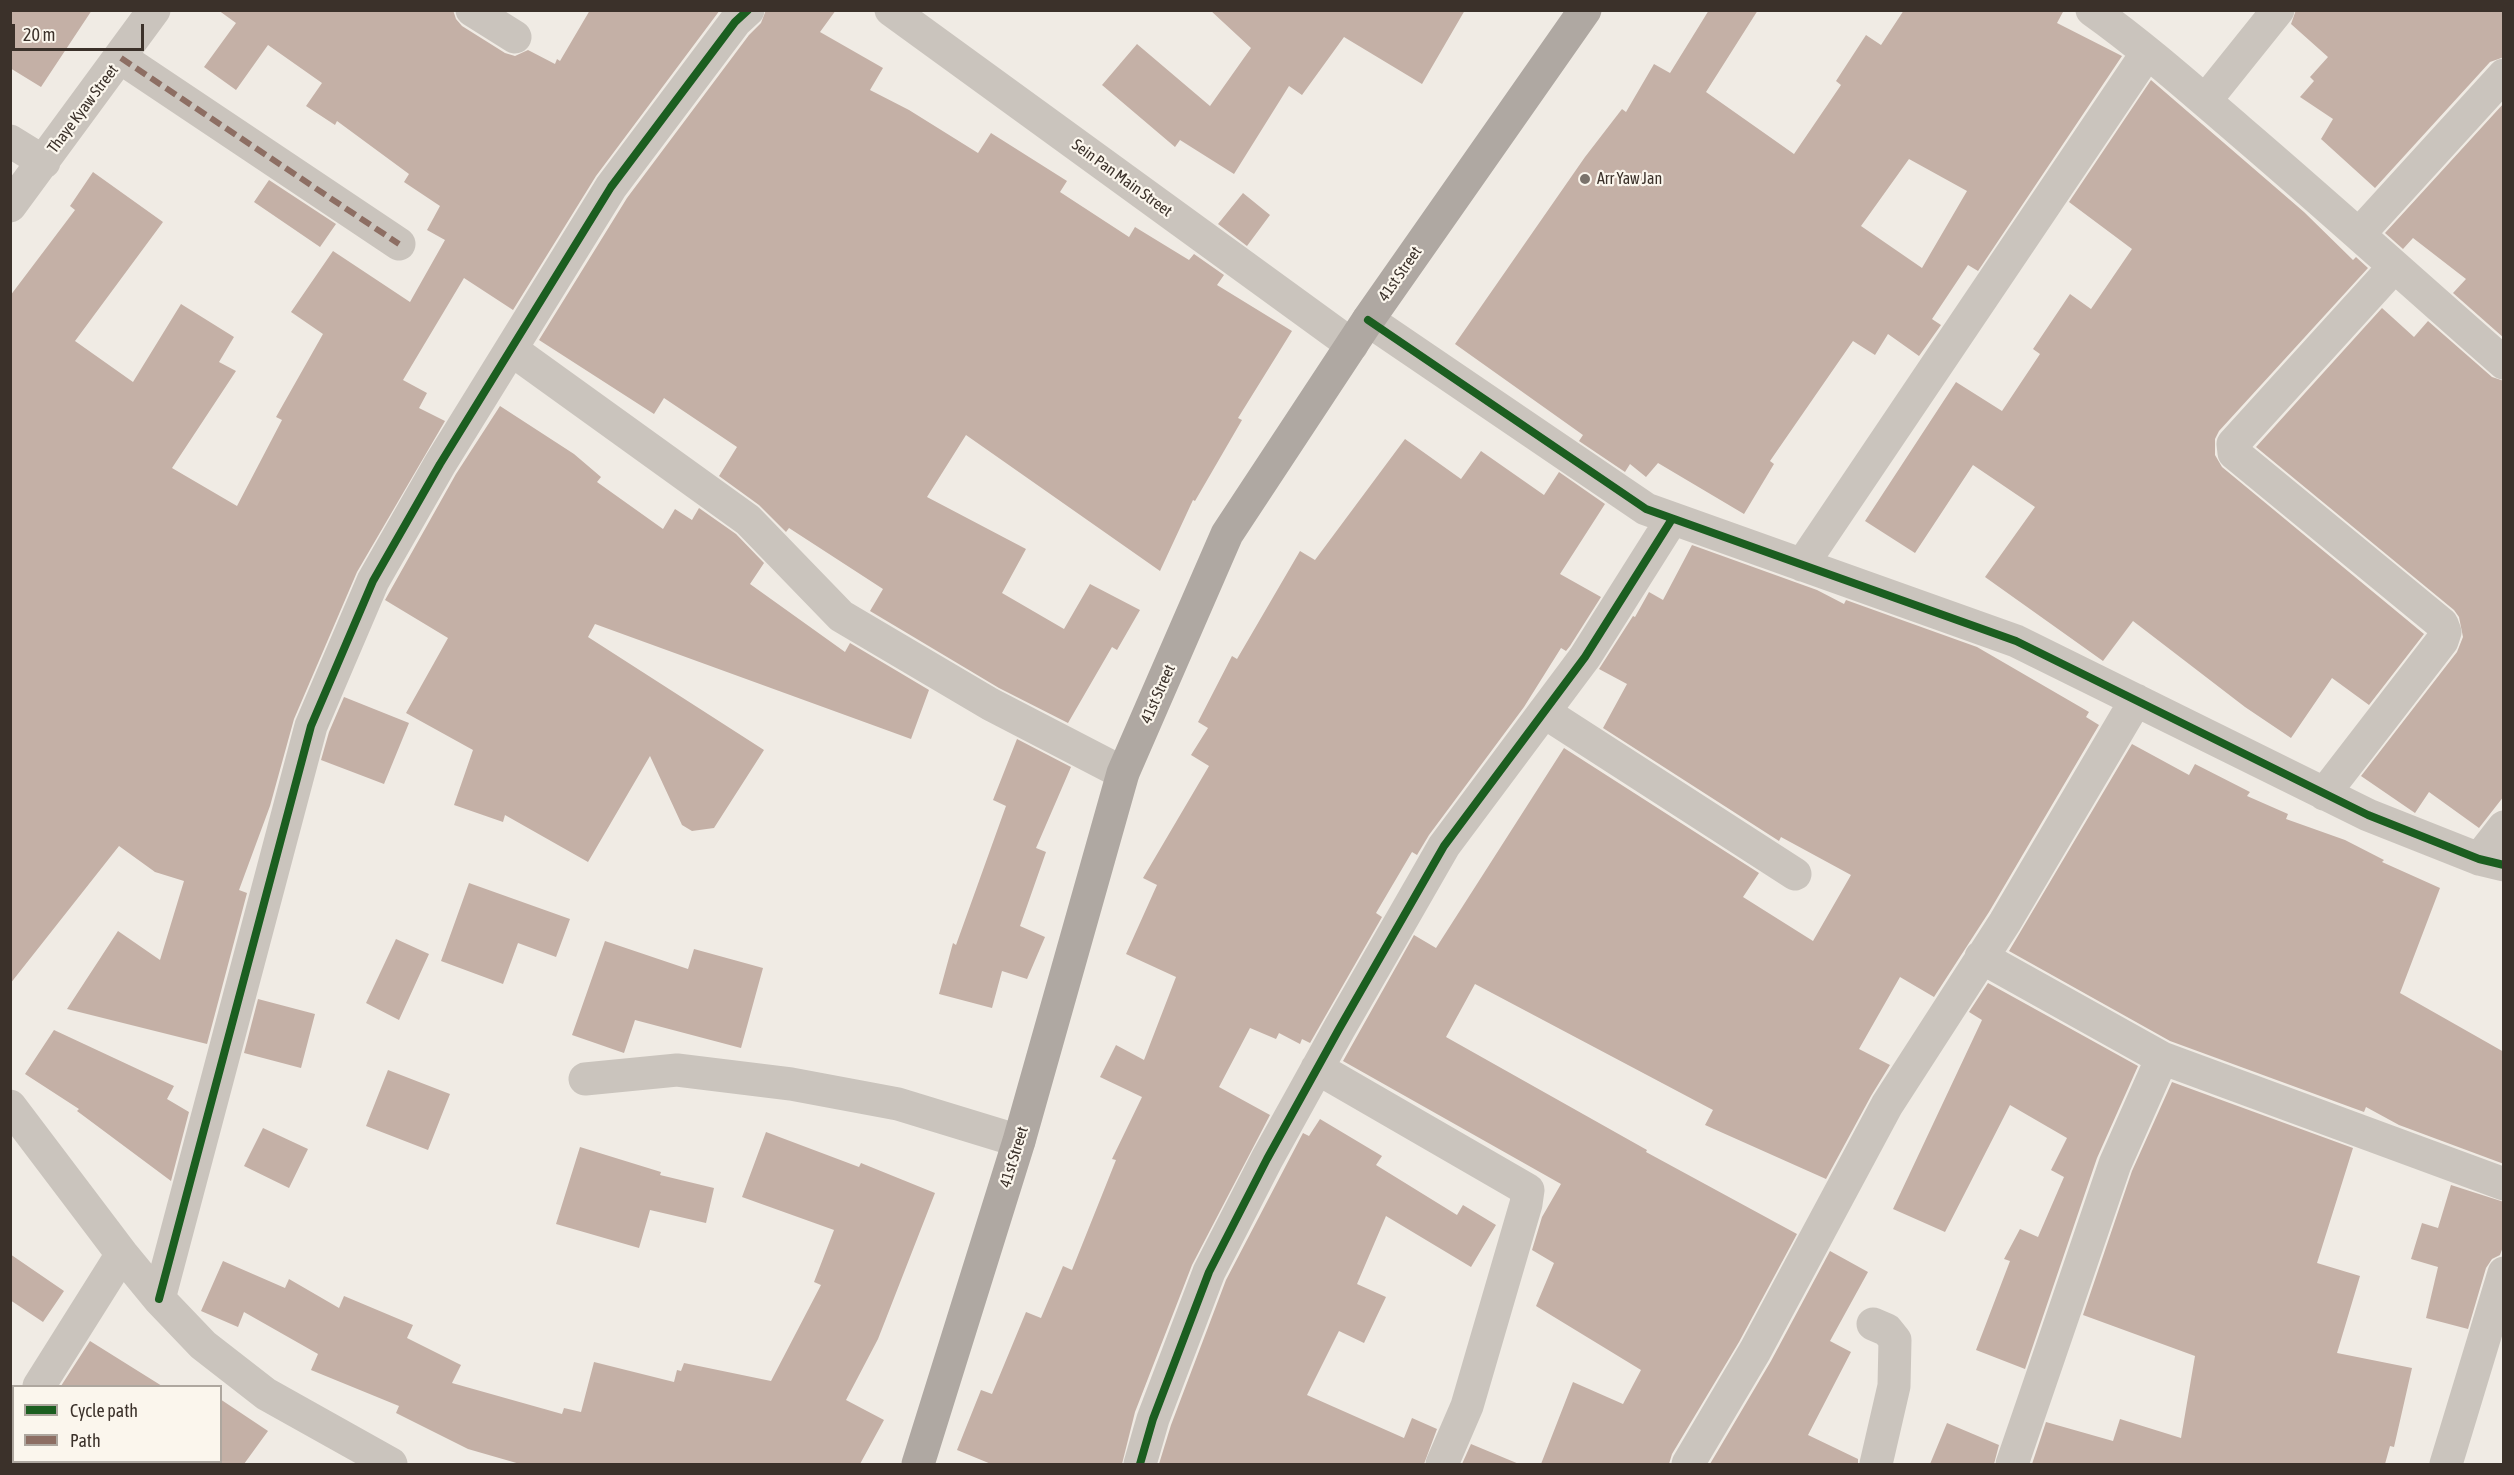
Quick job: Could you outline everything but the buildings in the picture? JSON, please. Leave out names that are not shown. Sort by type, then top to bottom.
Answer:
[{"type":"main road","name":"41st Street","points":[[918,1464],[1019,1141],[1123,773],[1227,534],[1360,332],[1585,10]]},
{"type":"street","name":"Thaye Kyaw Street","points":[[10,206],[121,58],[154,10]]},
{"type":"street","points":[[472,10],[515,37]]},
{"type":"street","points":[[159,1299],[311,726],[373,581],[440,464],[611,187],[735,22],[748,10]]},
{"type":"street","name":"Sein Pan Main Street","points":[[891,10],[1360,332],[1646,509],[2016,641],[2368,815],[2491,862]]},
{"type":"street","points":[[2205,101],[2278,10]]},
{"type":"street","points":[[2110,16],[2147,52],[2360,234],[2394,267],[2504,363]]},
{"type":"street","points":[[1802,565],[2147,52]]},
{"type":"street","points":[[121,58],[399,244]]},
{"type":"street","points":[[2360,234],[2504,75]]},
{"type":"street","points":[[10,141],[44,162]]},
{"type":"street","points":[[2324,794],[2442,642],[2445,632],[2442,624],[2234,453],[2233,444],[2394,267]]},
{"type":"street","points":[[512,350],[748,520],[841,616],[990,704],[1123,773]]},
{"type":"street","points":[[1140,1464],[1153,1419],[1209,1272],[1317,1068],[1444,846],[1585,657],[1672,519]]},
{"type":"street","points":[[1688,1464],[1755,1351],[1887,1105],[2005,922],[2136,700]]},
{"type":"street","points":[[1544,712],[1795,874]]},
{"type":"street","points":[[2491,862],[2504,826]]},
{"type":"street","points":[[1981,957],[2162,1058],[2504,1184]]},
{"type":"street","points":[[2012,1464],[2115,1164],[2162,1058]]},
{"type":"street","points":[[1317,1068],[1528,1190],[1526,1204],[1467,1406],[1442,1464]]},
{"type":"street","points":[[585,1079],[677,1070],[791,1084],[898,1104],[1019,1141]]},
{"type":"street","points":[[10,1106],[122,1254],[159,1299],[203,1345],[266,1394],[332,1433],[392,1464]]},
{"type":"street","points":[[40,1385],[122,1254]]},
{"type":"street","points":[[2446,1464],[2504,1273]]},
{"type":"street","points":[[1873,1324],[1887,1330],[1895,1340],[1894,1386],[1876,1464]]},
{"type":"marked path","points":[[121,58],[399,244]]},
{"type":"cycle path","points":[[159,1299],[311,726],[373,581],[440,464],[611,187],[735,22],[748,10]]},
{"type":"cycle path","points":[[1368,320],[1646,509],[2016,641],[2368,815],[2479,859],[2504,865]]},
{"type":"cycle path","points":[[1140,1464],[1153,1419],[1209,1272],[1267,1159],[1339,1029],[1444,846],[1585,657],[1672,519]]},
{"type":"place","name":"Arr Yaw Jan","points":[[1585,179]]}]
